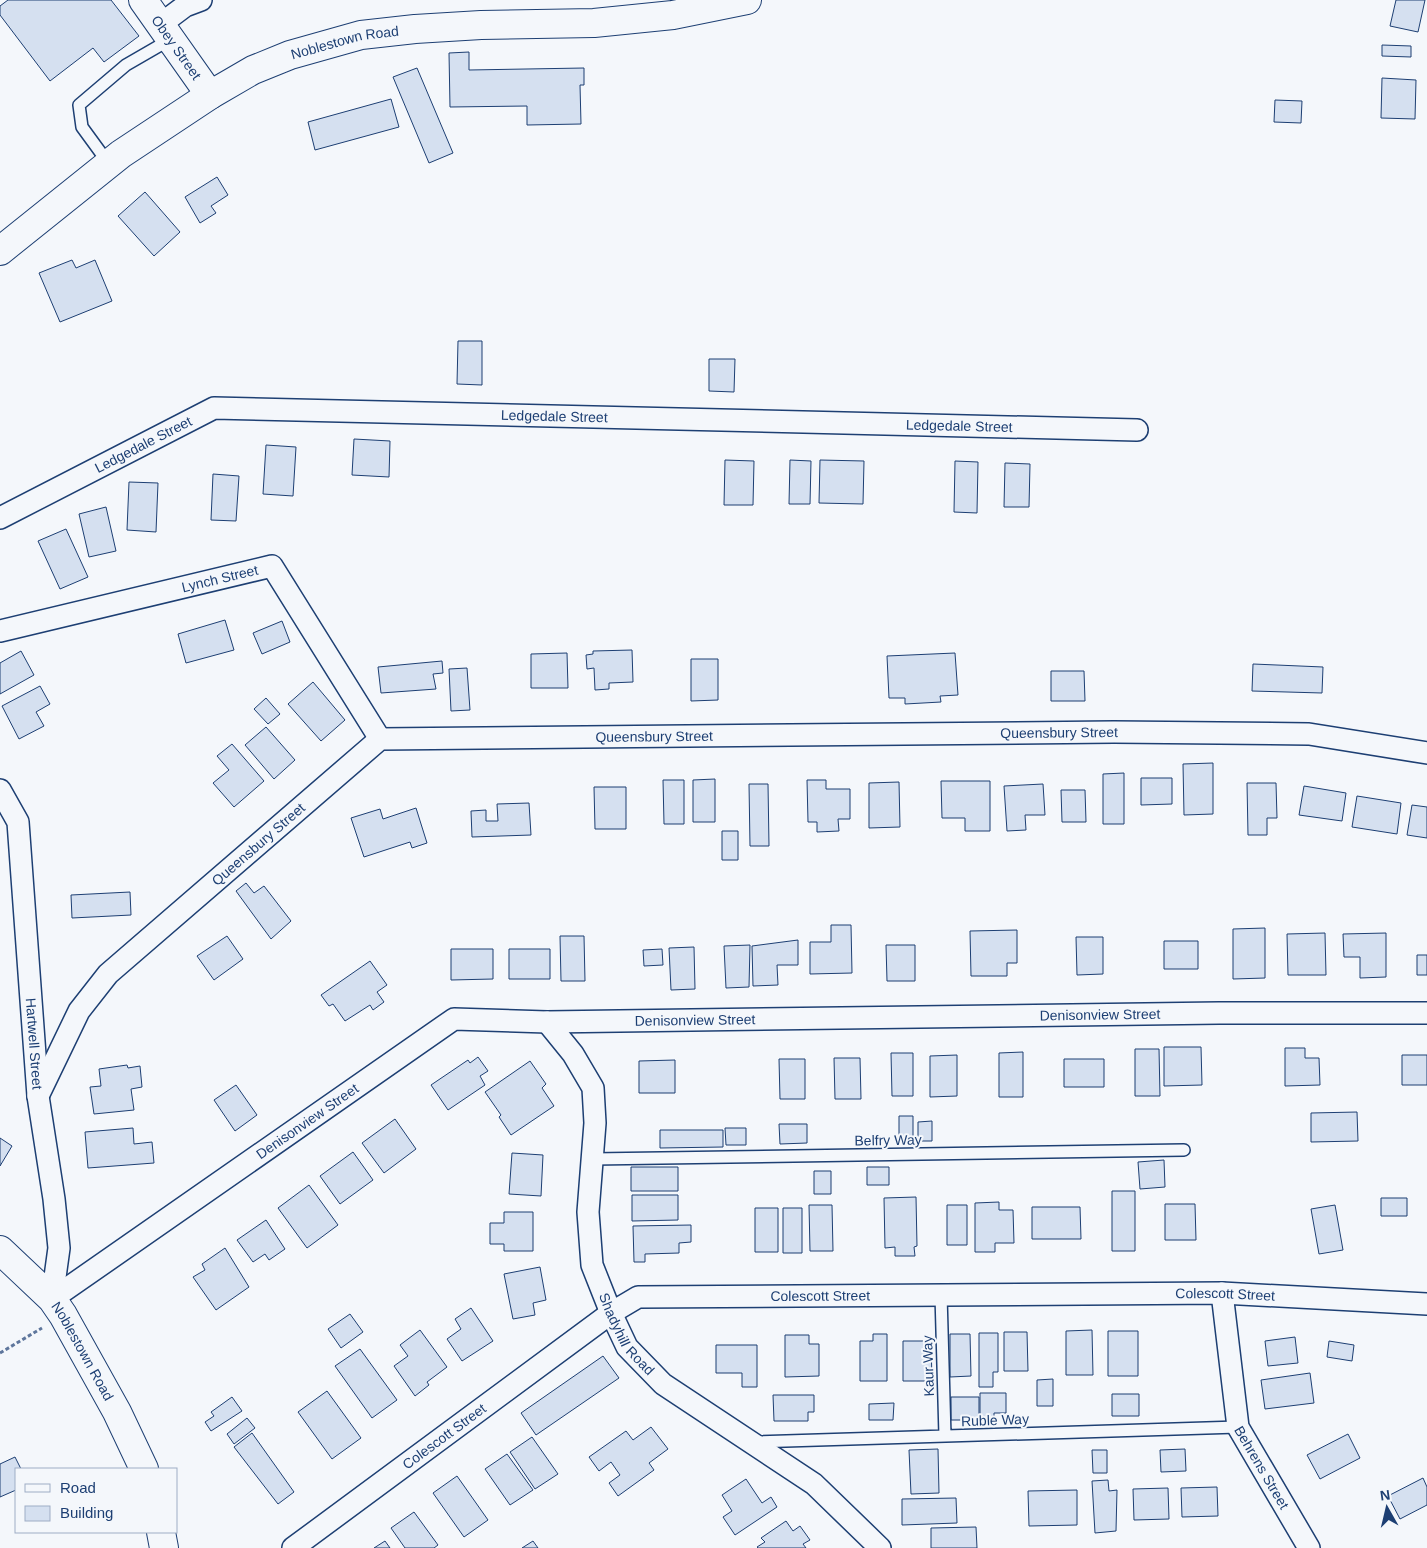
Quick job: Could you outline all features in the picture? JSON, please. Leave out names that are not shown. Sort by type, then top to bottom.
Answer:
[{"type":"main road","name":"Obey Street","points":[[143,0],[210,95]]},
{"type":"main road","name":"Noblestown Road","points":[[0,250],[121,154],[210,95],[253,70],[290,56],[361,35],[481,25],[594,23],[673,15],[747,0]]},
{"type":"main road","name":"Noblestown Road","points":[[0,1250],[57,1307],[117,1412],[144,1468]]},
{"type":"main road","points":[[161,1533],[164,1548]]},
{"type":"street","points":[[166,32],[185,6],[200,0]]},
{"type":"street","name":"Ledgedale Street","points":[[0,518],[214,408],[1137,430]]},
{"type":"street","name":"Lynch Street","points":[[0,631],[272,566],[380,738]]},
{"type":"street","name":"Queensbury Street","points":[[38,1096],[79,1011],[108,974],[380,738],[1114,732],[1309,734],[1427,752]]},
{"type":"street","name":"Hartwell Street","points":[[0,790],[18,822],[38,1096],[54,1199],[59,1248],[57,1307]]},
{"type":"street","name":"Denisonview Street","points":[[57,1307],[454,1019],[547,1022],[1229,1013],[1427,1013]]},
{"type":"street","name":"Shadyhill Road","points":[[547,1022],[572,1054],[593,1088],[596,1123],[588,1212],[592,1265],[611,1313],[627,1346],[663,1384],[814,1484],[871,1545]]},
{"type":"street","name":"Colescott Street","points":[[293,1548],[611,1313],[638,1297],[1222,1293],[1427,1304]]},
{"type":"street","name":"Behrens Street","points":[[1222,1293],[1238,1427],[1309,1548]]},
{"type":"lane","points":[[109,164],[82,127],[79,105],[166,32]]},
{"type":"lane","name":"Belfry Way","points":[[593,1159],[1184,1150]]},
{"type":"lane","name":"Kaur Way","points":[[941,1295],[945,1436]]},
{"type":"lane","name":"Ruble Way","points":[[752,1442],[1238,1427]]},
{"type":"path","points":[[0,1353],[57,1307]]},
{"type":"building","points":[[8,0],[111,0],[139,36],[104,62],[93,48],[50,81],[0,15],[0,6]]},
{"type":"building","points":[[1396,0],[1425,0],[1418,32],[1390,26]]},
{"type":"building","points":[[1382,45],[1411,46],[1411,57],[1382,56]]},
{"type":"building","points":[[469,52],[469,70],[584,68],[584,85],[580,85],[581,124],[527,125],[527,106],[450,107],[449,53]]},
{"type":"building","points":[[417,68],[453,153],[429,163],[393,77]]},
{"type":"building","points":[[1382,78],[1416,80],[1415,119],[1381,118]]},
{"type":"building","points":[[391,99],[399,127],[315,150],[308,122]]},
{"type":"building","points":[[1275,100],[1302,101],[1301,123],[1274,122]]},
{"type":"building","points":[[217,177],[228,195],[211,206],[216,213],[200,223],[185,197]]},
{"type":"building","points":[[145,192],[180,232],[154,256],[118,216]]},
{"type":"building","points":[[72,260],[76,268],[95,260],[112,301],[60,322],[39,273]]},
{"type":"building","points":[[458,341],[482,341],[482,385],[457,384]]},
{"type":"building","points":[[709,359],[735,359],[734,392],[709,391]]},
{"type":"building","points":[[354,439],[390,441],[389,477],[352,475]]},
{"type":"building","points":[[266,445],[296,447],[293,496],[263,494]]},
{"type":"building","points":[[725,460],[754,461],[753,505],[724,505]]},
{"type":"building","points":[[790,460],[811,461],[810,504],[789,504]]},
{"type":"building","points":[[820,460],[864,461],[863,504],[819,503]]},
{"type":"building","points":[[955,461],[978,462],[977,513],[954,512]]},
{"type":"building","points":[[1005,463],[1030,464],[1029,507],[1004,507]]},
{"type":"building","points":[[213,474],[239,476],[236,521],[211,520]]},
{"type":"building","points":[[129,482],[158,483],[156,532],[127,530]]},
{"type":"building","points":[[106,507],[116,551],[89,557],[79,514]]},
{"type":"building","points":[[66,529],[88,577],[60,589],[38,541]]},
{"type":"building","points":[[225,620],[234,650],[186,663],[178,634]]},
{"type":"building","points":[[282,621],[290,642],[262,654],[253,633]]},
{"type":"building","points":[[632,650],[633,682],[609,683],[609,689],[595,690],[594,668],[587,669],[586,655],[593,654],[593,651]]},
{"type":"building","points":[[21,651],[34,675],[0,694],[0,663]]},
{"type":"building","points":[[567,653],[568,688],[531,688],[531,654]]},
{"type":"building","points":[[955,653],[958,695],[940,696],[941,702],[905,704],[905,698],[889,698],[887,656]]},
{"type":"building","points":[[691,659],[718,659],[718,700],[691,701]]},
{"type":"building","points":[[442,661],[443,673],[433,674],[436,689],[381,693],[378,667]]},
{"type":"building","points":[[1253,664],[1323,667],[1322,693],[1252,691]]},
{"type":"building","points":[[467,668],[470,710],[451,711],[449,669]]},
{"type":"building","points":[[1051,671],[1084,671],[1085,701],[1051,701]]},
{"type":"building","points":[[313,682],[345,720],[321,741],[288,704]]},
{"type":"building","points":[[40,686],[50,704],[36,712],[44,726],[19,739],[2,706]]},
{"type":"building","points":[[266,698],[280,714],[268,724],[254,709]]},
{"type":"building","points":[[266,727],[295,760],[274,779],[245,745]]},
{"type":"building","points":[[232,744],[264,781],[234,807],[213,783],[229,770],[217,756]]},
{"type":"building","points":[[1213,763],[1213,814],[1184,815],[1183,764]]},
{"type":"building","points":[[1124,773],[1124,824],[1103,824],[1103,774]]},
{"type":"building","points":[[1141,778],[1172,778],[1172,804],[1141,805]]},
{"type":"building","points":[[715,779],[715,822],[693,822],[693,780]]},
{"type":"building","points":[[663,780],[684,780],[684,824],[664,824]]},
{"type":"building","points":[[807,780],[826,780],[826,789],[850,789],[850,819],[838,819],[839,831],[817,832],[817,822],[808,822]]},
{"type":"building","points":[[941,781],[990,781],[990,831],[965,831],[965,818],[942,818]]},
{"type":"building","points":[[899,782],[900,827],[869,828],[869,783]]},
{"type":"building","points":[[1247,783],[1276,783],[1277,818],[1267,818],[1267,835],[1248,835]]},
{"type":"building","points":[[749,784],[768,784],[769,846],[750,846]]},
{"type":"building","points":[[1043,784],[1045,815],[1025,815],[1026,830],[1007,831],[1004,786]]},
{"type":"building","points":[[1304,786],[1346,793],[1342,821],[1299,815]]},
{"type":"building","points":[[594,787],[626,787],[626,829],[595,829]]},
{"type":"building","points":[[1061,790],[1085,790],[1086,822],[1062,822]]},
{"type":"building","points":[[1357,796],[1401,803],[1397,834],[1352,827]]},
{"type":"building","points":[[529,803],[531,835],[472,837],[471,811],[486,810],[486,821],[498,821],[497,804]]},
{"type":"building","points":[[1412,805],[1427,807],[1427,838],[1407,835]]},
{"type":"building","points":[[416,808],[427,843],[412,848],[410,842],[364,857],[351,818],[380,809],[383,819]]},
{"type":"building","points":[[722,831],[738,831],[738,860],[722,860]]},
{"type":"building","points":[[246,883],[254,893],[264,886],[291,921],[271,939],[236,891]]},
{"type":"building","points":[[130,892],[131,915],[72,918],[71,895]]},
{"type":"building","points":[[831,925],[851,925],[852,973],[810,974],[810,942],[831,942]]},
{"type":"building","points":[[1265,928],[1265,978],[1233,979],[1233,929]]},
{"type":"building","points":[[1017,930],[1017,963],[1007,963],[1007,976],[971,976],[970,931]]},
{"type":"building","points":[[1325,933],[1326,975],[1288,975],[1287,934]]},
{"type":"building","points":[[1386,933],[1386,977],[1360,978],[1360,957],[1344,957],[1343,934]]},
{"type":"building","points":[[227,936],[243,959],[214,980],[197,956]]},
{"type":"building","points":[[560,936],[584,936],[585,981],[561,981]]},
{"type":"building","points":[[1076,937],[1103,937],[1103,974],[1077,975]]},
{"type":"building","points":[[798,940],[798,965],[777,965],[778,985],[753,986],[752,946]]},
{"type":"building","points":[[1164,941],[1198,941],[1198,969],[1164,969]]},
{"type":"building","points":[[750,945],[749,987],[726,988],[724,946]]},
{"type":"building","points":[[886,945],[915,945],[915,981],[887,981]]},
{"type":"building","points":[[694,947],[695,989],[671,990],[669,948]]},
{"type":"building","points":[[451,949],[493,949],[493,979],[451,980]]},
{"type":"building","points":[[509,949],[550,949],[550,979],[509,979]]},
{"type":"building","points":[[662,949],[663,965],[644,966],[643,950]]},
{"type":"building","points":[[1417,955],[1427,955],[1427,975],[1417,975]]},
{"type":"building","points":[[370,961],[387,985],[377,992],[384,1002],[373,1010],[370,1005],[345,1021],[333,1004],[329,1006],[321,995]]},
{"type":"building","points":[[1164,1047],[1201,1047],[1202,1085],[1164,1086]]},
{"type":"building","points":[[1285,1048],[1305,1048],[1305,1058],[1319,1058],[1320,1085],[1285,1086]]},
{"type":"building","points":[[1135,1049],[1159,1049],[1160,1096],[1135,1096]]},
{"type":"building","points":[[1023,1052],[1023,1097],[999,1097],[999,1053]]},
{"type":"building","points":[[891,1053],[913,1053],[913,1096],[892,1096]]},
{"type":"building","points":[[957,1055],[957,1096],[930,1097],[930,1056]]},
{"type":"building","points":[[1402,1055],[1427,1055],[1427,1085],[1402,1085]]},
{"type":"building","points":[[478,1057],[488,1071],[480,1076],[485,1085],[448,1110],[431,1085],[468,1060],[470,1063]]},
{"type":"building","points":[[834,1058],[860,1058],[861,1099],[835,1099]]},
{"type":"building","points":[[779,1059],[805,1059],[805,1099],[780,1099]]},
{"type":"building","points":[[1064,1059],[1104,1059],[1104,1087],[1064,1087]]},
{"type":"building","points":[[675,1060],[675,1093],[639,1093],[639,1061]]},
{"type":"building","points":[[530,1061],[546,1084],[542,1088],[554,1106],[511,1135],[499,1117],[501,1115],[485,1092]]},
{"type":"building","points":[[127,1065],[128,1068],[140,1066],[142,1087],[131,1089],[134,1110],[94,1114],[90,1087],[101,1086],[99,1069]]},
{"type":"building","points":[[236,1085],[257,1115],[235,1131],[214,1100]]},
{"type":"building","points":[[1357,1112],[1358,1141],[1311,1142],[1311,1113]]},
{"type":"building","points":[[899,1116],[913,1116],[913,1142],[899,1142]]},
{"type":"building","points":[[395,1119],[416,1149],[384,1173],[362,1143]]},
{"type":"building","points":[[932,1121],[932,1141],[918,1141],[918,1122]]},
{"type":"building","points":[[779,1124],[807,1124],[807,1143],[780,1144]]},
{"type":"building","points":[[133,1128],[134,1144],[152,1142],[154,1163],[88,1168],[85,1132]]},
{"type":"building","points":[[725,1128],[746,1128],[746,1145],[726,1145]]},
{"type":"building","points":[[660,1130],[723,1130],[723,1147],[660,1148]]},
{"type":"building","points":[[0,1138],[12,1146],[0,1166]]},
{"type":"building","points":[[353,1152],[373,1180],[340,1204],[320,1176]]},
{"type":"building","points":[[512,1153],[543,1155],[541,1196],[509,1194]]},
{"type":"building","points":[[1164,1160],[1165,1187],[1140,1189],[1138,1162]]},
{"type":"building","points":[[631,1167],[678,1167],[678,1191],[631,1191]]},
{"type":"building","points":[[867,1167],[889,1167],[889,1185],[867,1185]]},
{"type":"building","points":[[814,1171],[831,1171],[831,1194],[814,1194]]},
{"type":"building","points":[[309,1185],[338,1225],[307,1248],[278,1208]]},
{"type":"building","points":[[1112,1191],[1135,1191],[1135,1251],[1112,1251]]},
{"type":"building","points":[[632,1195],[678,1195],[678,1220],[632,1221]]},
{"type":"building","points":[[916,1197],[917,1246],[914,1247],[915,1256],[895,1256],[895,1247],[885,1248],[884,1198]]},
{"type":"building","points":[[1381,1198],[1407,1198],[1407,1216],[1381,1216]]},
{"type":"building","points":[[999,1202],[999,1210],[1013,1210],[1014,1243],[995,1243],[995,1252],[975,1252],[975,1203]]},
{"type":"building","points":[[1165,1204],[1195,1204],[1196,1240],[1165,1240]]},
{"type":"building","points":[[809,1205],[832,1205],[833,1251],[810,1251]]},
{"type":"building","points":[[947,1205],[967,1205],[967,1245],[947,1245]]},
{"type":"building","points":[[1335,1205],[1343,1250],[1319,1254],[1311,1209]]},
{"type":"building","points":[[1032,1207],[1080,1207],[1081,1239],[1032,1239]]},
{"type":"building","points":[[755,1208],[778,1208],[778,1252],[755,1252]]},
{"type":"building","points":[[783,1208],[802,1208],[802,1253],[783,1253]]},
{"type":"building","points":[[504,1212],[533,1212],[533,1251],[504,1251],[504,1244],[490,1244],[490,1223],[504,1223]]},
{"type":"building","points":[[266,1220],[285,1249],[269,1260],[265,1254],[253,1262],[237,1240]]},
{"type":"building","points":[[691,1225],[691,1242],[679,1243],[679,1253],[645,1254],[645,1262],[634,1262],[633,1226]]},
{"type":"building","points":[[225,1248],[249,1287],[216,1310],[193,1277],[205,1270],[202,1264]]},
{"type":"building","points":[[540,1267],[546,1300],[533,1303],[535,1315],[513,1319],[504,1274]]},
{"type":"building","points":[[471,1308],[493,1341],[462,1361],[447,1339],[461,1329],[455,1319]]},
{"type":"building","points":[[350,1314],[363,1332],[341,1348],[328,1329]]},
{"type":"building","points":[[420,1330],[447,1367],[427,1382],[429,1385],[415,1396],[394,1366],[408,1356],[400,1345]]},
{"type":"building","points":[[1092,1330],[1093,1375],[1066,1375],[1066,1331]]},
{"type":"building","points":[[1108,1331],[1138,1331],[1138,1376],[1108,1376]]},
{"type":"building","points":[[1004,1332],[1027,1332],[1028,1371],[1004,1371]]},
{"type":"building","points":[[979,1333],[998,1333],[998,1372],[993,1372],[993,1387],[979,1387]]},
{"type":"building","points":[[873,1334],[887,1334],[887,1381],[860,1381],[860,1341],[873,1341]]},
{"type":"building","points":[[950,1334],[970,1334],[971,1376],[950,1377]]},
{"type":"building","points":[[785,1335],[809,1335],[809,1344],[819,1344],[819,1376],[785,1377]]},
{"type":"building","points":[[1295,1337],[1298,1363],[1268,1366],[1265,1341]]},
{"type":"building","points":[[903,1341],[931,1341],[932,1381],[903,1381]]},
{"type":"building","points":[[1329,1341],[1354,1345],[1352,1361],[1327,1357]]},
{"type":"building","points":[[716,1345],[757,1345],[757,1387],[742,1387],[742,1373],[716,1373]]},
{"type":"building","points":[[360,1349],[397,1400],[372,1418],[335,1366]]},
{"type":"building","points":[[603,1356],[619,1378],[536,1435],[521,1413]]},
{"type":"building","points":[[1310,1373],[1314,1403],[1265,1409],[1261,1380]]},
{"type":"building","points":[[1053,1379],[1053,1406],[1037,1406],[1037,1380]]},
{"type":"building","points":[[327,1391],[361,1438],[332,1459],[298,1412]]},
{"type":"building","points":[[980,1393],[1006,1393],[1006,1413],[994,1413],[994,1418],[980,1418]]},
{"type":"building","points":[[1112,1394],[1139,1394],[1139,1416],[1112,1416]]},
{"type":"building","points":[[773,1395],[814,1395],[814,1412],[808,1412],[808,1421],[774,1421]]},
{"type":"building","points":[[232,1397],[242,1411],[211,1431],[205,1422],[214,1416],[211,1412]]},
{"type":"building","points":[[951,1397],[979,1397],[979,1420],[951,1420]]},
{"type":"building","points":[[894,1403],[893,1420],[869,1420],[869,1404]]},
{"type":"building","points":[[247,1418],[255,1428],[234,1444],[227,1434]]},
{"type":"building","points":[[651,1427],[668,1449],[649,1463],[654,1470],[618,1496],[609,1483],[620,1475],[611,1462],[599,1471],[589,1457],[626,1431],[633,1440]]},
{"type":"building","points":[[252,1433],[294,1492],[278,1504],[234,1447]]},
{"type":"building","points":[[1348,1434],[1360,1458],[1320,1479],[1307,1455]]},
{"type":"building","points":[[532,1437],[558,1474],[535,1489],[510,1452]]},
{"type":"building","points":[[938,1449],[939,1493],[911,1494],[909,1450]]},
{"type":"building","points":[[1185,1449],[1186,1471],[1161,1472],[1160,1450]]},
{"type":"building","points":[[1092,1450],[1107,1450],[1107,1473],[1093,1473]]},
{"type":"building","points":[[507,1454],[533,1490],[510,1505],[485,1469]]},
{"type":"building","points":[[15,1457],[20,1468],[15,1468],[15,1490],[0,1497],[0,1464]]},
{"type":"building","points":[[457,1476],[488,1520],[464,1537],[433,1493]]},
{"type":"building","points":[[1423,1478],[1427,1487],[1427,1505],[1400,1519],[1388,1496]]},
{"type":"building","points":[[746,1479],[762,1503],[771,1497],[777,1507],[735,1535],[723,1517],[732,1511],[722,1495]]},
{"type":"building","points":[[1108,1480],[1109,1491],[1117,1490],[1116,1531],[1095,1533],[1092,1481]]},
{"type":"building","points":[[1217,1487],[1218,1516],[1182,1517],[1181,1488]]},
{"type":"building","points":[[1168,1488],[1169,1519],[1134,1520],[1133,1489]]},
{"type":"building","points":[[1077,1490],[1077,1525],[1029,1526],[1028,1491]]},
{"type":"building","points":[[956,1498],[957,1523],[902,1525],[902,1499]]},
{"type":"building","points":[[414,1512],[438,1545],[434,1548],[405,1548],[391,1528]]},
{"type":"building","points":[[786,1521],[793,1531],[800,1526],[810,1540],[803,1544],[806,1548],[757,1547],[765,1542],[761,1538]]},
{"type":"building","points":[[976,1527],[977,1548],[931,1548],[931,1528]]},
{"type":"building","points":[[385,1541],[390,1548],[374,1548]]},
{"type":"building","points":[[533,1541],[538,1548],[522,1548]]}]
